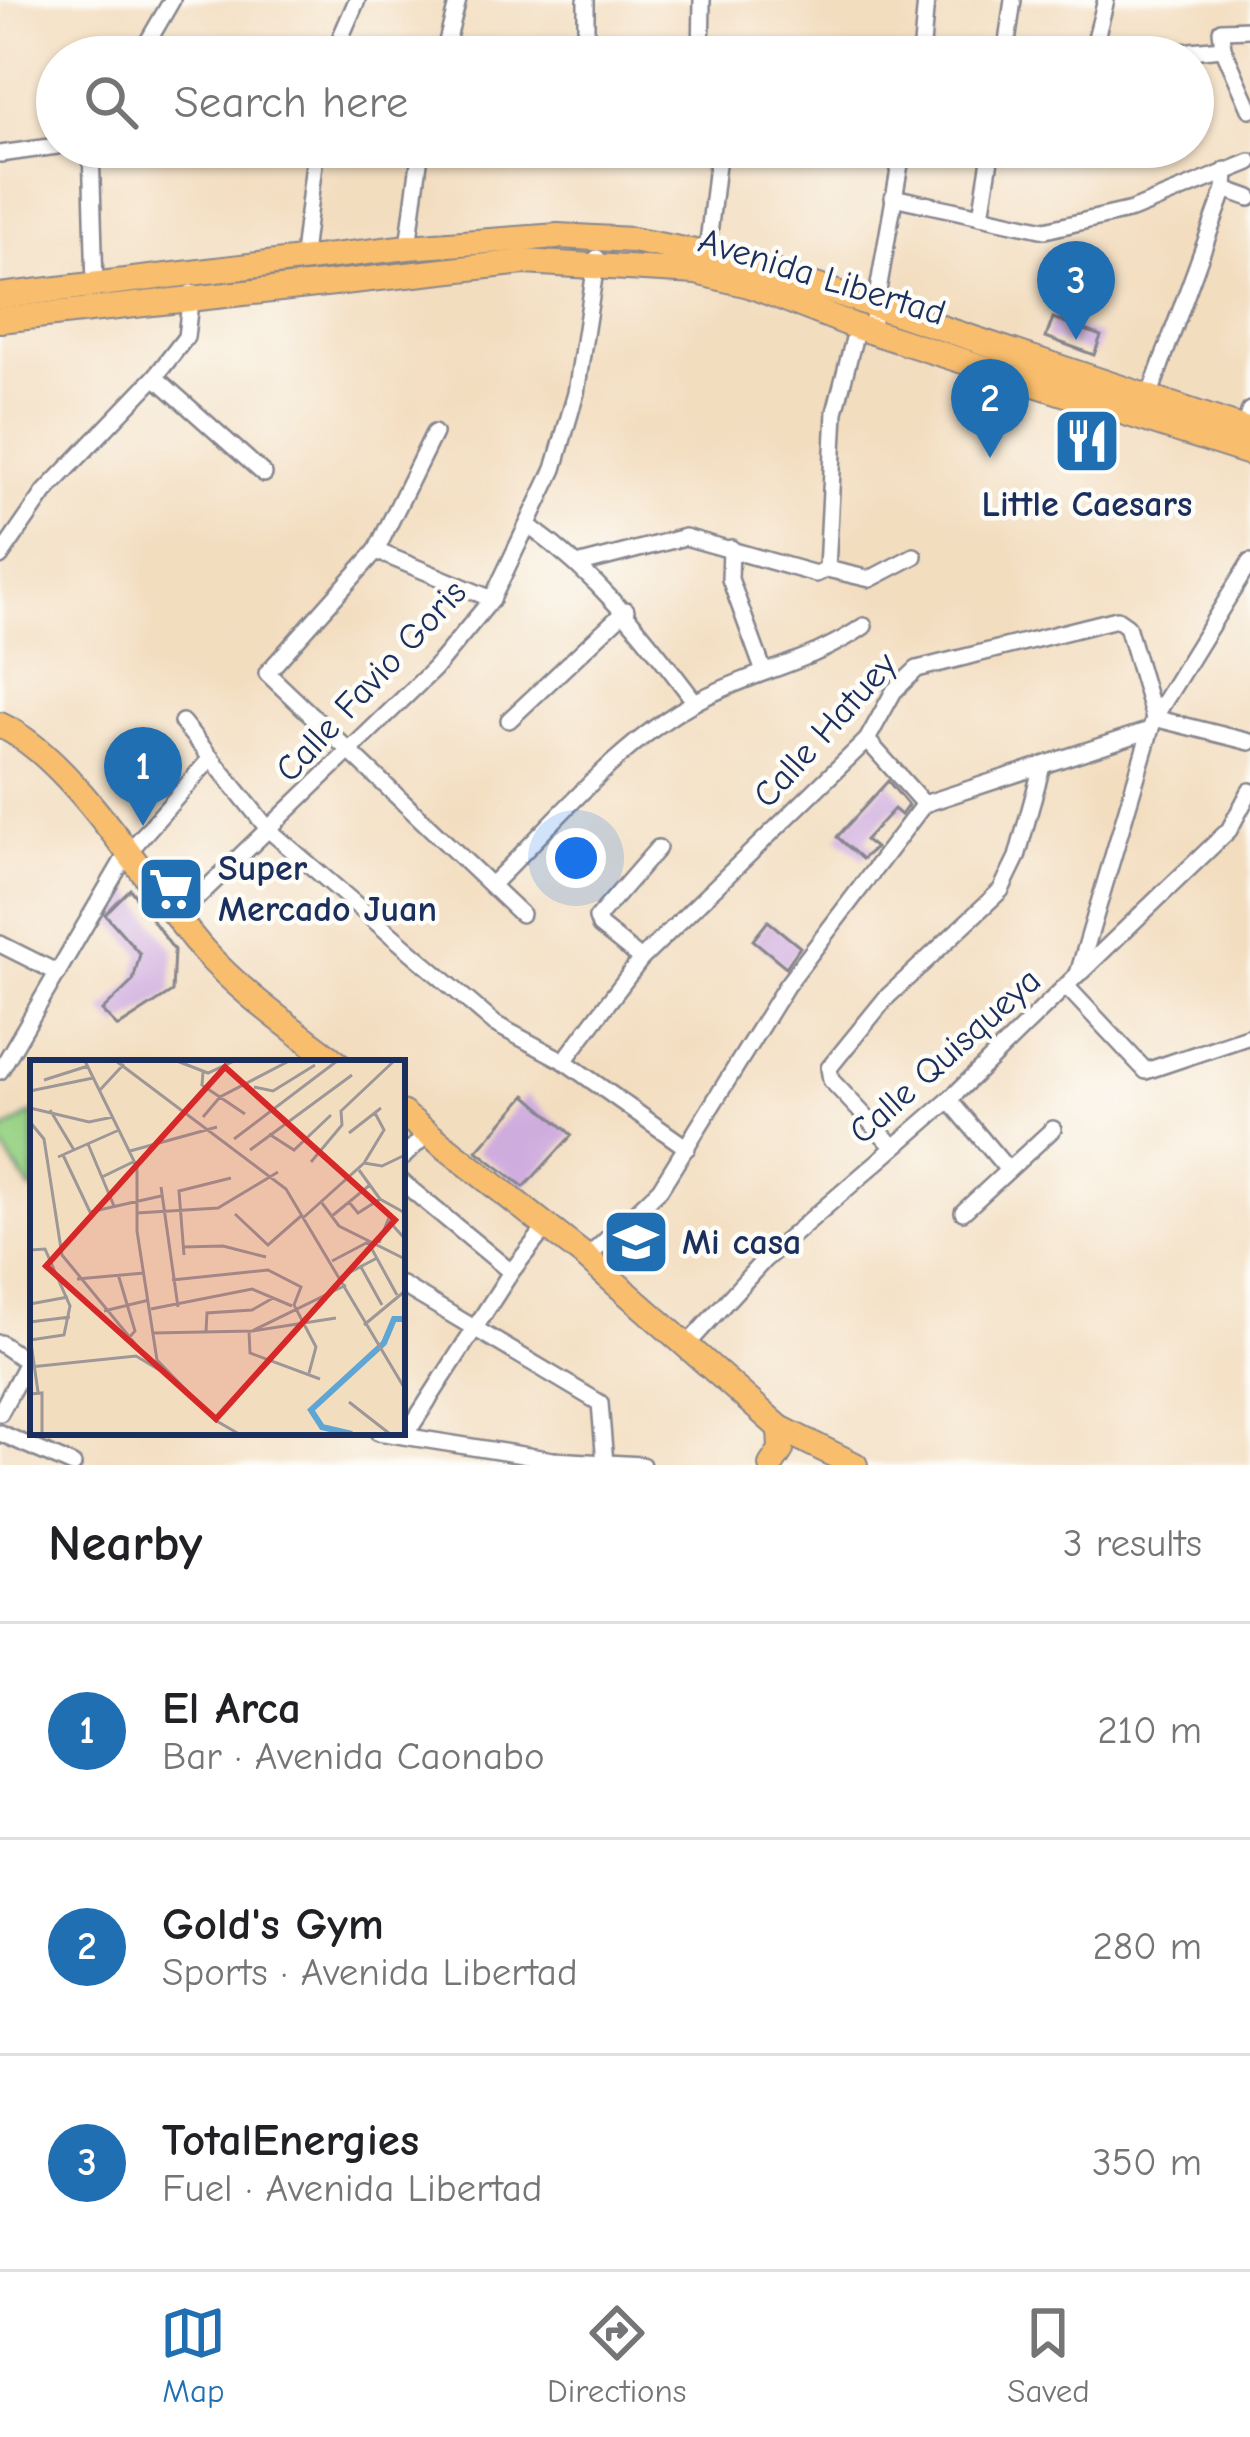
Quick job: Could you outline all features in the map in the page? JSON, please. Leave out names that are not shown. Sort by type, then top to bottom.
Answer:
[{"type":"main road","name":"Avenida Libertad","points":[[0,296],[408,247],[601,238],[707,252],[878,304],[1248,430]]},
{"type":"main road","name":"Avenida Libertad","points":[[0,320],[524,262],[696,272],[749,284],[864,329],[1248,430]]},
{"type":"main road","points":[[0,724],[48,760],[176,918],[243,990],[333,1060]]},
{"type":"main road","points":[[405,1115],[587,1258],[789,1434],[855,1465]]},
{"type":"main road","points":[[771,1465],[789,1434]]},
{"type":"street","points":[[151,36],[172,0]]},
{"type":"street","points":[[341,36],[357,0]]},
{"type":"street","points":[[449,36],[458,0]]},
{"type":"street","points":[[586,0],[586,36]]},
{"type":"street","points":[[701,36],[702,0]]},
{"type":"street","points":[[923,36],[926,0]]},
{"type":"street","points":[[1008,36],[1013,0]]},
{"type":"street","points":[[1096,36],[1106,0]]},
{"type":"street","points":[[1250,29],[1222,28],[1222,48],[1250,109]]},
{"type":"street","points":[[1214,49],[1222,48]]},
{"type":"street","points":[[0,154],[36,149]]},
{"type":"street","points":[[892,197],[1045,230],[1132,210],[1250,162]]},
{"type":"street","points":[[91,168],[94,286]]},
{"type":"street","points":[[302,263],[313,168]]},
{"type":"street","points":[[408,247],[418,168]]},
{"type":"street","points":[[707,252],[716,168]]},
{"type":"street","points":[[825,571],[835,412],[864,329],[878,304],[898,168]]},
{"type":"street","points":[[981,216],[989,168]]},
{"type":"street","points":[[1149,397],[1225,189],[1226,170]]},
{"type":"street","points":[[1225,189],[1250,198]]},
{"type":"street","name":"Calle Favio Goris","points":[[176,918],[434,669],[492,599],[554,469],[576,393],[601,238]]},
{"type":"street","points":[[0,556],[45,492],[155,377],[186,337],[192,302],[189,275]]},
{"type":"street","points":[[155,377],[264,474]]},
{"type":"street","points":[[434,433],[376,551],[268,670],[268,676],[521,914]]},
{"type":"street","points":[[529,526],[581,564],[626,610],[695,702]]},
{"type":"street","points":[[581,564],[685,537],[870,579],[914,556]]},
{"type":"street","points":[[730,548],[730,579],[764,672]]},
{"type":"street","points":[[376,551],[492,599]]},
{"type":"street","name":"Calle Quisqueya","points":[[686,1346],[764,1260],[949,1100],[1072,981],[1152,724],[1250,562]]},
{"type":"street","points":[[509,720],[626,610]]},
{"type":"street","name":"Calle Hatuey","points":[[564,1061],[641,959],[867,740],[894,691],[917,669],[1117,619],[1127,626],[1152,724]]},
{"type":"street","points":[[491,885],[646,735],[695,702],[824,651],[864,626]]},
{"type":"street","points":[[182,722],[269,830],[496,1024],[564,1061],[687,1148]]},
{"type":"street","points":[[587,1258],[660,1189],[787,986],[924,804],[1152,724],[1250,742]]},
{"type":"street","points":[[867,740],[924,804]]},
{"type":"street","points":[[0,1071],[126,855],[212,758]]},
{"type":"street","points":[[892,1145],[827,1072],[886,998],[1000,890],[1017,857],[1042,766]]},
{"type":"street","points":[[1250,791],[1229,830],[1072,981],[1146,1071],[1250,1036]]},
{"type":"street","points":[[641,959],[600,926],[597,918],[658,848]]},
{"type":"street","points":[[0,944],[58,974]]},
{"type":"street","points":[[949,1100],[1008,1170]]},
{"type":"street","points":[[963,1212],[1053,1129]]},
{"type":"street","points":[[405,1155],[428,1133]]},
{"type":"street","points":[[405,1184],[511,1272]]},
{"type":"street","points":[[405,1436],[511,1272],[547,1226]]},
{"type":"street","points":[[405,1287],[599,1402],[605,1463]]},
{"type":"street","points":[[0,1343],[30,1365],[0,1413]]},
{"type":"street","points":[[0,1433],[73,1465]]},
{"type":"street","points":[[398,1435],[642,1465]]},
{"type":"green space","points":[[30,1115],[30,1188],[0,1144],[0,1133]]},
{"type":"building","points":[[1053,318],[1101,336],[1094,355],[1046,337]]},
{"type":"building","points":[[888,781],[908,805],[901,815],[894,809],[865,840],[875,848],[862,859],[837,837]]},
{"type":"building","points":[[130,889],[174,950],[172,992],[118,1027],[102,1011],[133,981],[140,954],[105,914]]},
{"type":"building","points":[[768,921],[800,947],[786,967],[753,940]]},
{"type":"building","points":[[526,1095],[572,1135],[524,1187],[477,1151]]},
{"type":"place","name":"TotalEnergies","points":[[1076,340]]},
{"type":"place","name":"Little Caesars","points":[[1087,441]]},
{"type":"place","name":"Gold's Gym","points":[[990,458]]},
{"type":"place","name":"El Arca","points":[[143,826]]},
{"type":"place","name":"Super Mercado Juan","points":[[171,889]]},
{"type":"place","name":"Mi casa","points":[[636,1242]]}]
